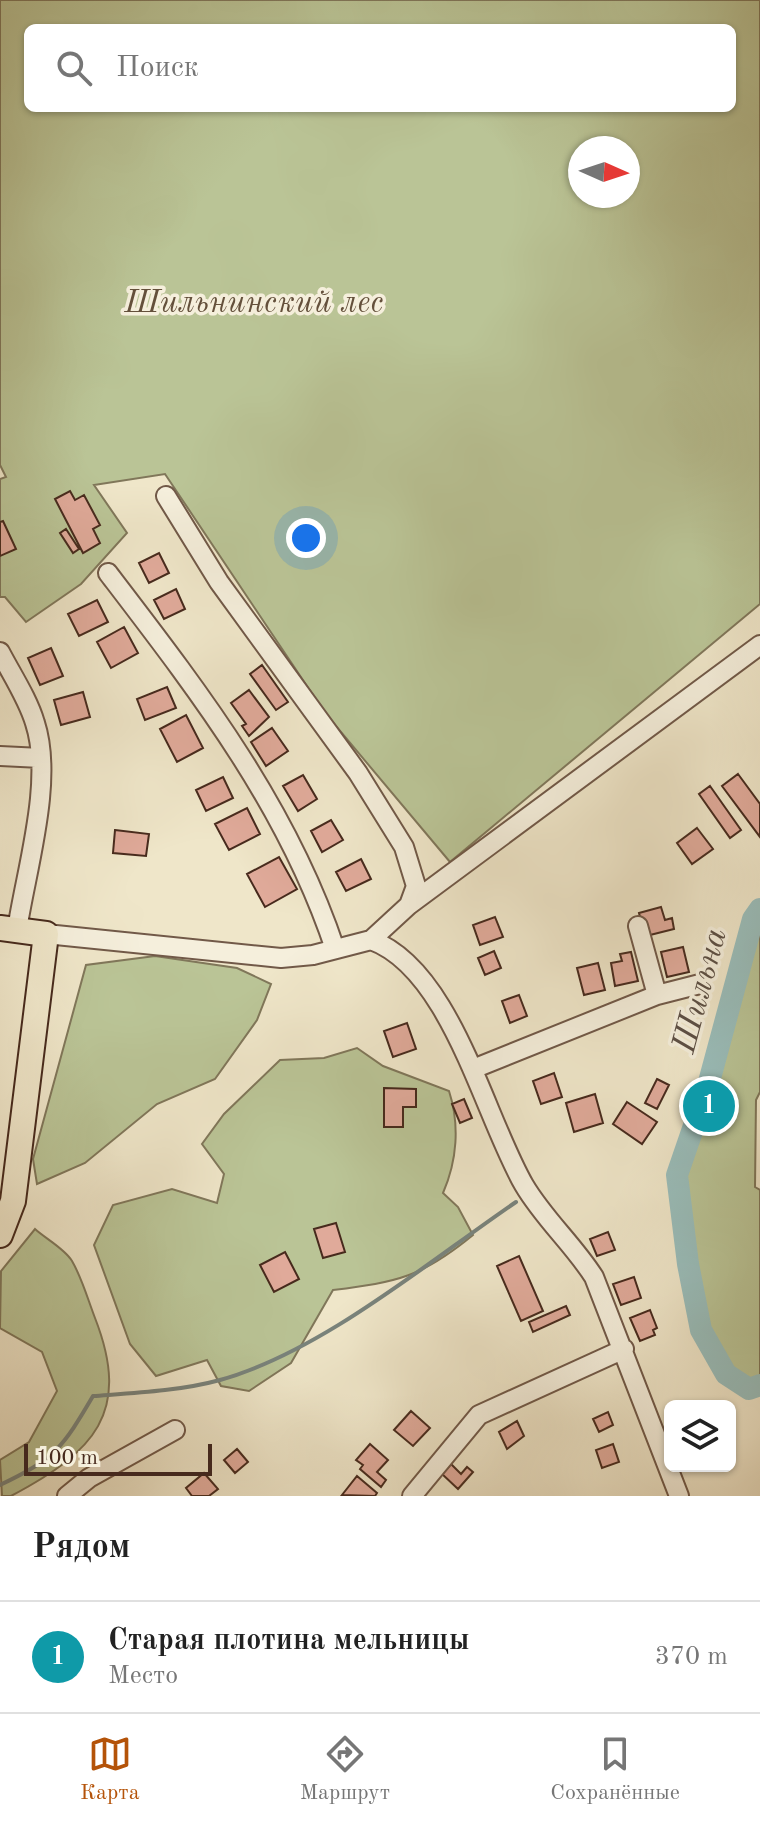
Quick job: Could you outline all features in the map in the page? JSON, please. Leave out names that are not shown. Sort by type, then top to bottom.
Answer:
[{"type":"main road","points":[[0,1235],[13,1201],[46,934],[9,929]]},
{"type":"street","points":[[166,496],[219,582],[358,773],[404,847],[416,886],[409,905]]},
{"type":"street","points":[[108,573],[207,702],[295,847],[319,898],[335,949]]},
{"type":"street","points":[[46,934],[281,958],[371,940],[409,905],[760,645]]},
{"type":"street","points":[[0,652],[35,721],[41,758],[38,804],[9,929]]},
{"type":"street","points":[[0,756],[41,758]]},
{"type":"street","points":[[638,926],[657,995]]},
{"type":"street","points":[[371,940],[391,947],[429,989],[473,1069],[522,1182],[545,1217],[575,1248],[594,1277],[679,1496]]},
{"type":"street","points":[[473,1069],[657,995],[700,984]]},
{"type":"street","points":[[412,1496],[479,1415],[624,1349]]},
{"type":"street","points":[[67,1496],[89,1478],[175,1430]]},
{"type":"green space","name":"Шильнинский лес","points":[[0,0],[760,0],[760,604],[450,862],[325,713],[165,474],[94,485],[127,533],[81,584],[26,622],[5,597],[0,597],[0,479],[6,477],[0,465]]},
{"type":"green space","points":[[760,909],[760,1092],[756,1100],[755,1187],[760,1190],[760,1385],[749,1389],[726,1374],[701,1330],[688,1263],[677,1175],[709,1082],[753,919]]},
{"type":"green space","points":[[155,956],[237,968],[271,984],[257,1020],[215,1079],[157,1104],[85,1163],[37,1184],[33,1159],[86,965]]},
{"type":"green space","points":[[357,1048],[383,1066],[449,1091],[456,1130],[451,1168],[443,1193],[458,1207],[473,1235],[439,1260],[408,1275],[333,1290],[291,1363],[249,1391],[221,1386],[207,1360],[156,1376],[130,1344],[94,1245],[113,1205],[172,1189],[217,1203],[224,1174],[202,1144],[224,1114],[280,1060],[324,1058]]},
{"type":"green space","points":[[35,1229],[69,1257],[82,1282],[105,1351],[109,1380],[107,1404],[98,1426],[84,1445],[64,1463],[11,1496],[2,1496],[0,1460],[29,1442],[57,1391],[42,1352],[0,1328],[1,1271]]},
{"type":"building","points":[[70,491],[75,500],[84,495],[100,525],[93,529],[100,543],[83,553],[55,499]]},
{"type":"building","points":[[3,521],[16,549],[0,556],[0,522]]},
{"type":"building","points":[[66,529],[79,549],[73,553],[60,533]]},
{"type":"building","points":[[159,553],[169,573],[149,583],[139,563]]},
{"type":"building","points":[[176,589],[185,609],[164,619],[154,600]]},
{"type":"building","points":[[97,600],[108,622],[79,636],[68,614]]},
{"type":"building","points":[[124,627],[138,653],[111,668],[97,642]]},
{"type":"building","points":[[51,648],[63,676],[40,685],[28,658]]},
{"type":"building","points":[[262,665],[288,702],[276,710],[250,674]]},
{"type":"building","points":[[167,687],[176,708],[145,720],[137,699]]},
{"type":"building","points":[[249,690],[269,717],[249,736],[242,726],[246,724],[231,703]]},
{"type":"building","points":[[83,692],[90,717],[61,725],[54,700]]},
{"type":"building","points":[[186,715],[203,748],[177,762],[160,729]]},
{"type":"building","points":[[272,728],[288,751],[266,766],[251,742]]},
{"type":"building","points":[[738,774],[760,804],[760,837],[722,786]]},
{"type":"building","points":[[303,775],[317,799],[298,811],[283,786]]},
{"type":"building","points":[[223,777],[233,798],[206,811],[196,790]]},
{"type":"building","points":[[710,786],[741,830],[730,838],[699,794]]},
{"type":"building","points":[[247,808],[260,834],[229,850],[215,824]]},
{"type":"building","points":[[331,820],[343,840],[322,852],[311,831]]},
{"type":"building","points":[[697,828],[713,849],[692,864],[677,843]]},
{"type":"building","points":[[115,830],[149,834],[146,856],[113,853]]},
{"type":"building","points":[[279,857],[297,889],[265,907],[247,874]]},
{"type":"building","points":[[361,859],[371,879],[346,891],[336,872]]},
{"type":"building","points":[[661,907],[665,920],[672,918],[674,929],[650,935],[648,927],[643,928],[639,913]]},
{"type":"building","points":[[495,917],[503,937],[480,945],[473,925]]},
{"type":"building","points":[[683,947],[689,972],[667,977],[661,952]]},
{"type":"building","points":[[494,951],[501,968],[485,975],[478,958]]},
{"type":"building","points":[[631,952],[638,981],[615,986],[611,963],[622,961],[620,954]]},
{"type":"building","points":[[598,963],[605,990],[584,995],[577,968]]},
{"type":"building","points":[[519,995],[527,1016],[510,1023],[502,1001]]},
{"type":"building","points":[[407,1023],[416,1049],[393,1057],[384,1031]]},
{"type":"building","points":[[554,1073],[562,1097],[541,1104],[533,1081]]},
{"type":"building","points":[[657,1079],[669,1085],[657,1109],[645,1103]]},
{"type":"building","points":[[384,1088],[416,1089],[416,1107],[403,1107],[403,1127],[384,1127]]},
{"type":"building","points":[[595,1094],[603,1123],[574,1132],[566,1103]]},
{"type":"building","points":[[464,1099],[472,1118],[460,1123],[452,1104]]},
{"type":"building","points":[[627,1102],[657,1122],[642,1144],[613,1124]]},
{"type":"building","points":[[336,1223],[345,1252],[323,1258],[314,1229]]},
{"type":"building","points":[[608,1232],[615,1250],[597,1256],[590,1239]]},
{"type":"building","points":[[285,1252],[299,1279],[274,1292],[260,1265]]},
{"type":"building","points":[[519,1256],[543,1311],[521,1321],[497,1266]]},
{"type":"building","points":[[634,1277],[641,1298],[621,1305],[613,1284]]},
{"type":"building","points":[[566,1306],[570,1315],[533,1332],[529,1322]]},
{"type":"building","points":[[650,1310],[657,1328],[653,1330],[655,1335],[640,1341],[630,1318]]},
{"type":"building","points":[[411,1411],[430,1428],[413,1446],[394,1430]]},
{"type":"building","points":[[608,1412],[613,1425],[599,1432],[593,1419]]},
{"type":"building","points":[[517,1421],[524,1436],[507,1449],[499,1432]]},
{"type":"building","points":[[370,1444],[388,1460],[377,1472],[386,1480],[381,1487],[360,1469],[363,1465],[356,1460]]},
{"type":"building","points":[[613,1444],[619,1462],[602,1468],[596,1450]]},
{"type":"building","points":[[237,1449],[248,1462],[235,1473],[224,1460]]},
{"type":"building","points":[[451,1464],[461,1474],[467,1467],[473,1472],[458,1489],[442,1474]]},
{"type":"building","points":[[204,1473],[218,1489],[209,1496],[192,1496],[186,1488]]},
{"type":"building","points":[[357,1476],[377,1493],[375,1496],[342,1495]]},
{"type":"waterway","name":"Шильна","points":[[760,909],[753,919],[709,1082],[677,1175],[688,1264],[701,1330],[726,1374],[749,1389],[760,1385]]},
{"type":"waterway","points":[[0,1485],[34,1467],[56,1450],[74,1428],[93,1396],[189,1387],[258,1367],[296,1349],[373,1303],[516,1202]]},
{"type":"place","name":"Старая плотина мельницы","points":[[709,1106]]}]
